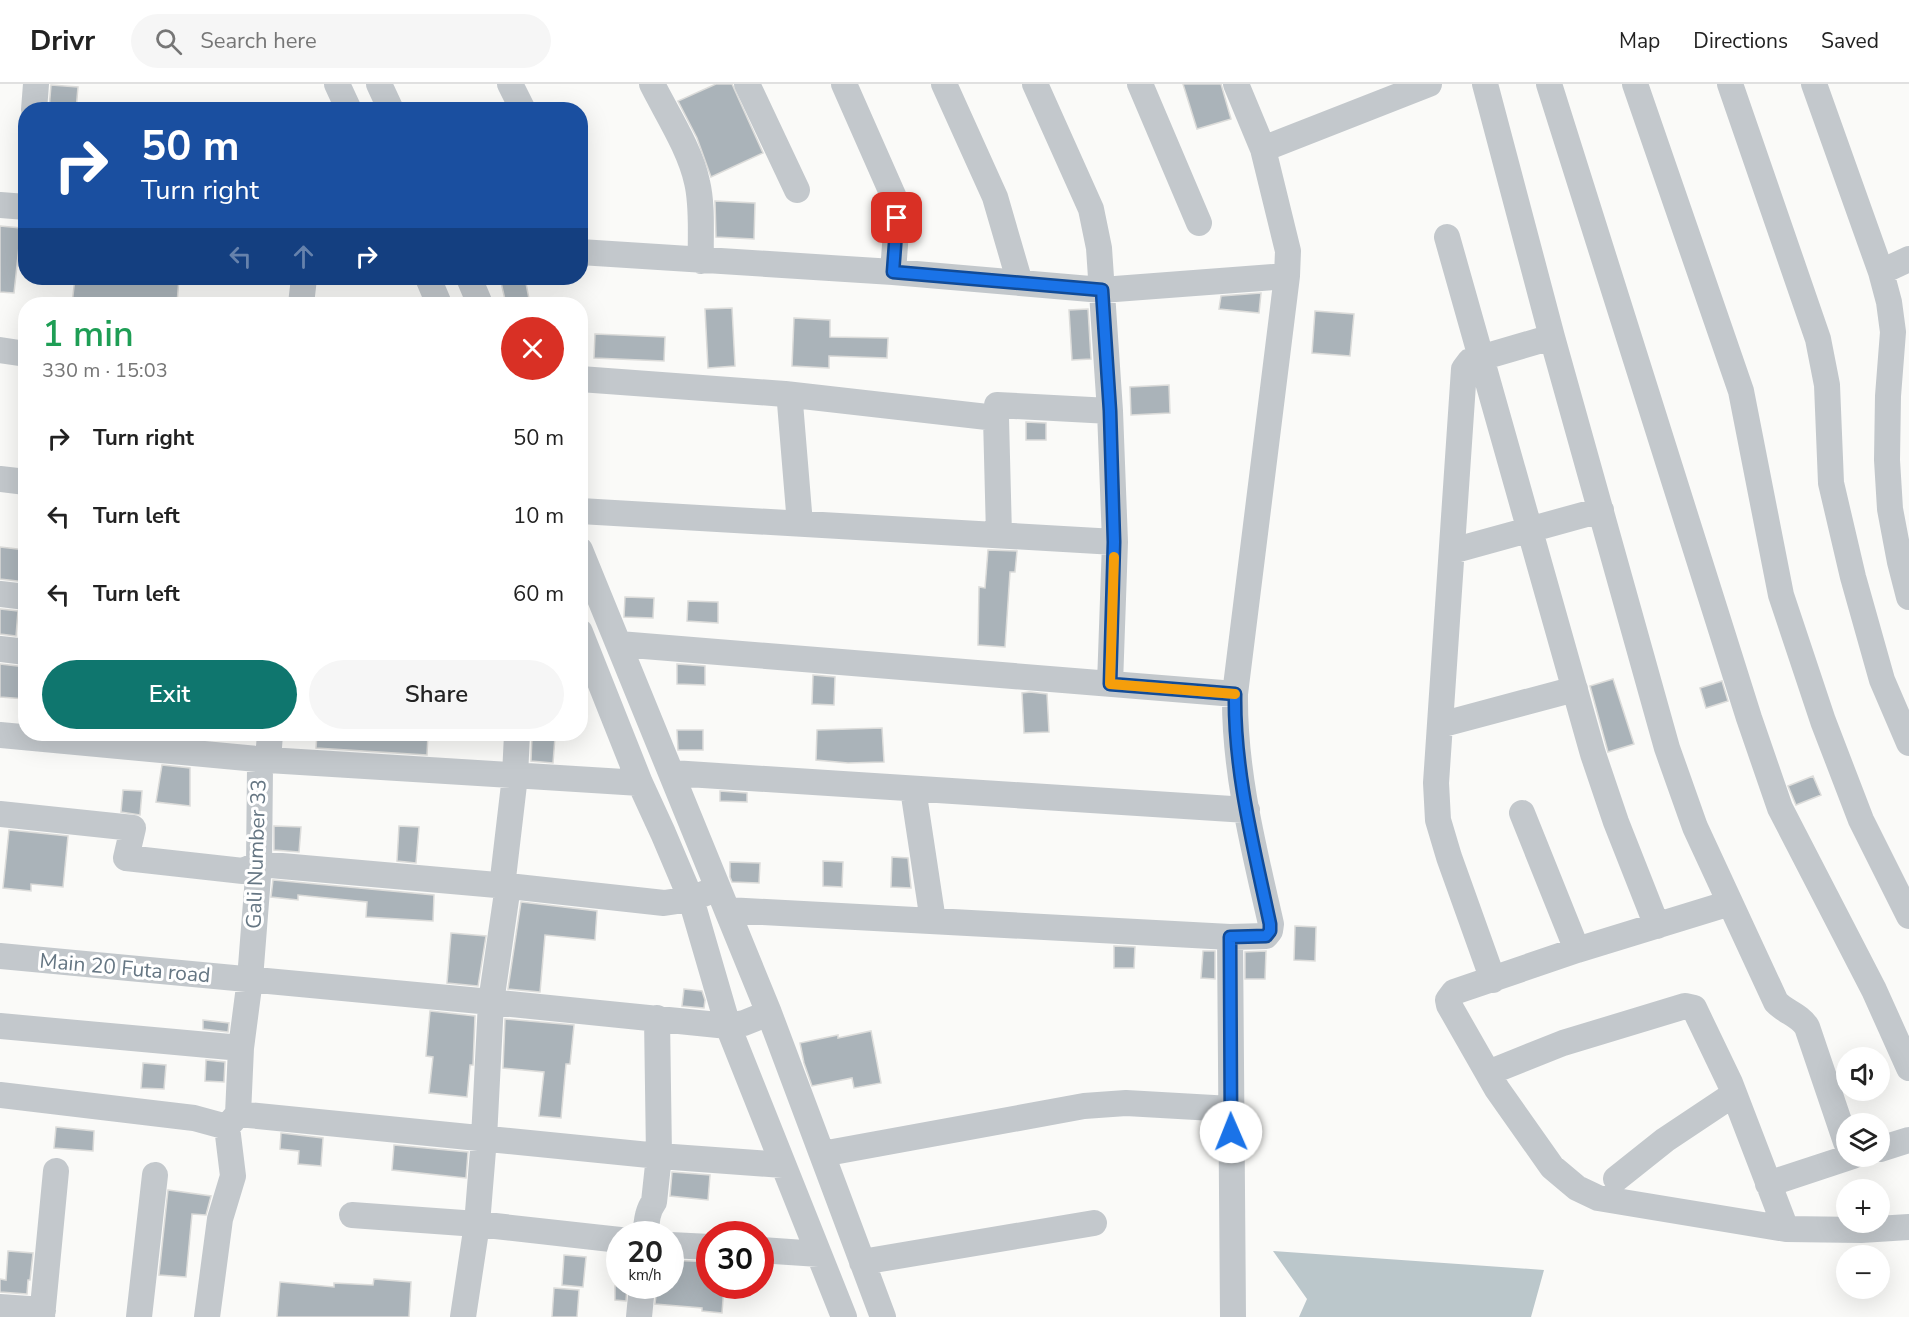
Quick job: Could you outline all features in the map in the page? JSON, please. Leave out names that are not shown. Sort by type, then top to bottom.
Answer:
[{"type":"street","points":[[35,102],[36,84]]},
{"type":"street","points":[[337,84],[345,102]]},
{"type":"street","points":[[379,84],[387,102]]},
{"type":"street","points":[[510,84],[519,102]]},
{"type":"street","points":[[652,84],[689,159],[697,181],[700,199],[701,261]]},
{"type":"street","points":[[747,84],[797,190]]},
{"type":"street","points":[[844,84],[896,202],[893,272]]},
{"type":"street","points":[[944,84],[995,197],[1020,283]]},
{"type":"street","points":[[1035,84],[1091,209],[1099,249],[1110,411],[1114,542],[1110,684]]},
{"type":"street","points":[[1140,84],[1199,223]]},
{"type":"street","points":[[0,814],[133,828],[126,858],[243,871],[258,864],[508,886],[664,903],[708,897],[933,921],[1230,937],[1259,938],[1266,936],[1270,931],[1270,924],[1247,810],[1236,735],[1235,694],[1287,276],[1288,251],[1263,149],[1236,84]]},
{"type":"street","points":[[1263,149],[1429,84]]},
{"type":"street","points":[[1485,84],[1552,337],[1666,748],[1695,827],[1776,1002],[1783,1010],[1803,1021],[1807,1027],[1836,1113]]},
{"type":"street","points":[[1549,84],[1749,718],[1780,808],[1874,990],[1909,1068]]},
{"type":"street","points":[[1635,84],[1741,391],[1784,606],[1823,721],[1861,820],[1909,916]]},
{"type":"street","points":[[1730,84],[1818,339],[1827,385],[1831,483],[1853,577],[1882,680],[1909,743]]},
{"type":"street","points":[[1814,84],[1881,272],[1889,302],[1893,332],[1888,396],[1887,460],[1890,509],[1904,558],[1909,597]]},
{"type":"street","points":[[0,205],[18,206]]},
{"type":"street","points":[[1447,237],[1575,689],[1616,822],[1657,926]]},
{"type":"street","points":[[588,253],[893,272],[1102,290],[1287,276]]},
{"type":"street","points":[[1881,272],[1909,258]]},
{"type":"street","points":[[1493,980],[1438,820],[1436,783],[1464,369],[1470,361],[1480,357],[1552,337]]},
{"type":"street","points":[[0,350],[18,353]]},
{"type":"street","points":[[588,380],[785,394],[996,418]]},
{"type":"street","points":[[785,394],[790,403],[801,524]]},
{"type":"street","points":[[999,536],[997,405],[1110,411]]},
{"type":"street","points":[[1887,460],[1909,443]]},
{"type":"street","points":[[0,479],[18,481]]},
{"type":"street","points":[[1452,550],[1601,510]]},
{"type":"street","points":[[588,511],[1114,542]]},
{"type":"street","points":[[588,588],[599,641],[621,696],[640,783],[663,833],[708,897],[750,1020],[822,1154],[883,1317]]},
{"type":"street","points":[[0,594],[18,596]]},
{"type":"street","points":[[599,641],[1235,694]]},
{"type":"street","points":[[0,649],[18,651]]},
{"type":"street","points":[[1440,725],[1575,689]]},
{"type":"street","points":[[621,696],[672,773],[708,897],[750,1020],[783,1165],[844,1317]]},
{"type":"street","points":[[0,735],[18,737]]},
{"type":"street","points":[[64,741],[268,760],[640,783]]},
{"type":"street","name":"Gali Number 33","points":[[207,1317],[220,1219],[233,1176],[233,1120],[250,979],[258,864],[260,768],[268,760],[269,741]]},
{"type":"street","points":[[463,1317],[477,1224],[491,1002],[508,886],[503,878],[515,776],[517,741]]},
{"type":"street","points":[[672,773],[1247,810]]},
{"type":"street","points":[[913,789],[933,921]]},
{"type":"street","points":[[1522,813],[1577,950]]},
{"type":"street","points":[[1730,903],[1577,950],[1454,992],[1448,1000],[1497,1089],[1552,1167],[1577,1188],[1598,1198],[1786,1228],[1861,1230],[1909,1227]]},
{"type":"street","points":[[1230,937],[1233,1317]]},
{"type":"street","name":"Main 20 Futa road","points":[[0,956],[657,1018],[750,1020]]},
{"type":"street","points":[[1488,1073],[1563,1043],[1615,1026],[1690,1007],[1696,1011],[1734,1094],[1786,1228]]},
{"type":"street","points":[[648,1221],[650,1207],[654,1202],[659,1156],[657,1018]]},
{"type":"street","points":[[0,1026],[240,1048]]},
{"type":"street","points":[[1616,1179],[1665,1140],[1734,1094]]},
{"type":"street","points":[[0,1095],[194,1118],[484,1138],[659,1156],[783,1165]]},
{"type":"street","points":[[822,1154],[1084,1106],[1126,1103],[1231,1109]]},
{"type":"street","points":[[1890,1146],[1909,1140]]},
{"type":"street","points":[[1768,1184],[1836,1162]]},
{"type":"street","points":[[0,1307],[42,1314],[56,1171]]},
{"type":"street","points":[[139,1317],[155,1176]]},
{"type":"street","points":[[352,1215],[477,1224],[606,1238]]},
{"type":"street","points":[[862,1262],[1094,1223]]},
{"type":"street","points":[[774,1251],[819,1254]]},
{"type":"street","points":[[639,1317],[641,1299]]},
{"type":"shaded area","points":[[1273,1251],[1544,1270],[1531,1317],[1299,1317],[1307,1299]]},
{"type":"building","points":[[716,84],[732,84],[763,153],[711,177],[697,138],[678,101]]},
{"type":"building","points":[[1183,84],[1221,84],[1231,119],[1197,129]]},
{"type":"building","points":[[51,85],[78,87],[77,102],[50,102]]},
{"type":"building","points":[[715,201],[755,203],[754,239],[716,237]]},
{"type":"building","points":[[0,226],[18,228],[14,293],[0,292]]},
{"type":"building","points":[[74,285],[178,285],[178,297],[73,297]]},
{"type":"building","points":[[502,285],[526,285],[529,297],[504,297]]},
{"type":"building","points":[[1261,293],[1259,313],[1219,309],[1221,296]]},
{"type":"building","points":[[732,308],[735,366],[708,368],[705,309]]},
{"type":"building","points":[[1088,309],[1091,359],[1072,360],[1069,310]]},
{"type":"building","points":[[1315,311],[1354,314],[1350,356],[1312,353]]},
{"type":"building","points":[[794,318],[830,320],[830,337],[888,338],[887,358],[829,356],[829,368],[792,366]]},
{"type":"building","points":[[595,334],[665,337],[664,361],[594,358]]},
{"type":"building","points":[[1169,385],[1170,413],[1131,415],[1130,387]]},
{"type":"building","points":[[1026,422],[1046,423],[1046,440],[1026,440]]},
{"type":"building","points":[[0,547],[18,549],[18,581],[0,579]]},
{"type":"building","points":[[988,550],[1017,551],[1015,572],[1010,572],[1005,647],[978,645],[979,587],[985,588]]},
{"type":"building","points":[[625,597],[654,598],[653,618],[624,617]]},
{"type":"building","points":[[688,601],[718,602],[718,623],[687,621]]},
{"type":"building","points":[[0,609],[18,611],[16,636],[0,634]]},
{"type":"building","points":[[0,664],[18,666],[18,698],[0,697]]},
{"type":"building","points":[[677,664],[705,666],[705,685],[677,684]]},
{"type":"building","points":[[813,675],[835,677],[834,705],[812,704]]},
{"type":"building","points":[[1613,679],[1634,744],[1608,752],[1590,686]]},
{"type":"building","points":[[1722,681],[1728,701],[1706,708],[1700,688]]},
{"type":"building","points":[[1022,693],[1047,694],[1049,732],[1024,733]]},
{"type":"building","points":[[882,728],[884,762],[848,763],[816,760],[817,730]]},
{"type":"building","points":[[677,730],[703,730],[703,750],[678,750]]},
{"type":"building","points":[[316,741],[428,741],[427,755],[316,748]]},
{"type":"building","points":[[532,741],[555,741],[553,763],[531,761]]},
{"type":"building","points":[[162,765],[190,768],[190,806],[156,802]]},
{"type":"building","points":[[1813,776],[1821,795],[1796,805],[1788,786]]},
{"type":"building","points":[[123,790],[142,791],[140,815],[121,812]]},
{"type":"building","points":[[720,791],[747,793],[747,802],[720,801]]},
{"type":"building","points":[[274,826],[301,827],[299,852],[274,850]]},
{"type":"building","points":[[399,826],[419,827],[416,863],[397,861]]},
{"type":"building","points":[[9,830],[68,836],[63,887],[31,884],[31,891],[3,888]]},
{"type":"building","points":[[892,857],[908,858],[911,888],[891,887]]},
{"type":"building","points":[[823,861],[843,862],[842,887],[823,886]]},
{"type":"building","points":[[730,862],[760,863],[759,883],[732,882]]},
{"type":"building","points":[[273,880],[434,895],[433,921],[366,917],[367,902],[298,895],[298,900],[271,897]]},
{"type":"building","points":[[521,902],[597,911],[595,940],[545,935],[540,992],[508,989]]},
{"type":"building","points":[[1295,926],[1316,927],[1315,961],[1294,960]]},
{"type":"building","points":[[451,933],[486,936],[478,986],[447,983]]},
{"type":"building","points":[[1114,946],[1135,947],[1134,968],[1114,968]]},
{"type":"building","points":[[1203,951],[1215,951],[1215,979],[1201,978]]},
{"type":"building","points":[[1266,951],[1265,979],[1245,979],[1245,952]]},
{"type":"building","points":[[684,989],[702,991],[705,1000],[704,1008],[682,1006]]},
{"type":"building","points":[[430,1011],[475,1016],[473,1065],[470,1065],[467,1097],[429,1093],[433,1057],[426,1056]]},
{"type":"building","points":[[505,1019],[574,1025],[570,1064],[566,1064],[561,1118],[539,1116],[544,1072],[503,1068]]},
{"type":"building","points":[[203,1020],[229,1023],[228,1032],[203,1029]]},
{"type":"building","points":[[871,1031],[881,1083],[854,1088],[852,1078],[812,1086],[800,1043]]},
{"type":"building","points":[[206,1060],[225,1062],[224,1082],[205,1081]]},
{"type":"building","points":[[143,1063],[166,1065],[164,1089],[141,1088]]},
{"type":"building","points":[[56,1127],[94,1131],[93,1151],[54,1148]]},
{"type":"building","points":[[281,1133],[323,1138],[321,1166],[298,1164],[299,1151],[280,1149]]},
{"type":"building","points":[[394,1145],[468,1152],[466,1178],[392,1170]]},
{"type":"building","points":[[672,1172],[710,1175],[708,1200],[670,1196]]},
{"type":"building","points":[[168,1190],[211,1196],[206,1215],[192,1214],[186,1277],[159,1275]]},
{"type":"building","points":[[8,1251],[33,1253],[27,1294],[0,1292],[0,1279],[6,1280]]},
{"type":"building","points":[[564,1255],[586,1257],[583,1287],[562,1285]]},
{"type":"building","points":[[684,1261],[696,1261],[696,1299],[723,1299],[722,1313],[702,1311],[702,1308],[655,1304],[656,1299],[684,1299]]},
{"type":"building","points":[[374,1279],[411,1282],[409,1317],[277,1317],[280,1282],[334,1287],[334,1283],[373,1285]]},
{"type":"building","points":[[554,1288],[579,1290],[577,1317],[552,1317]]},
{"type":"slow traffic","points":[[1114,557],[1110,684],[1235,694]]},
{"type":"route","points":[[897,218],[893,272],[1102,290],[1110,411],[1114,542],[1110,684],[1235,694],[1237,745],[1250,829],[1270,931],[1266,936],[1259,938],[1230,937],[1231,1132]]}]
